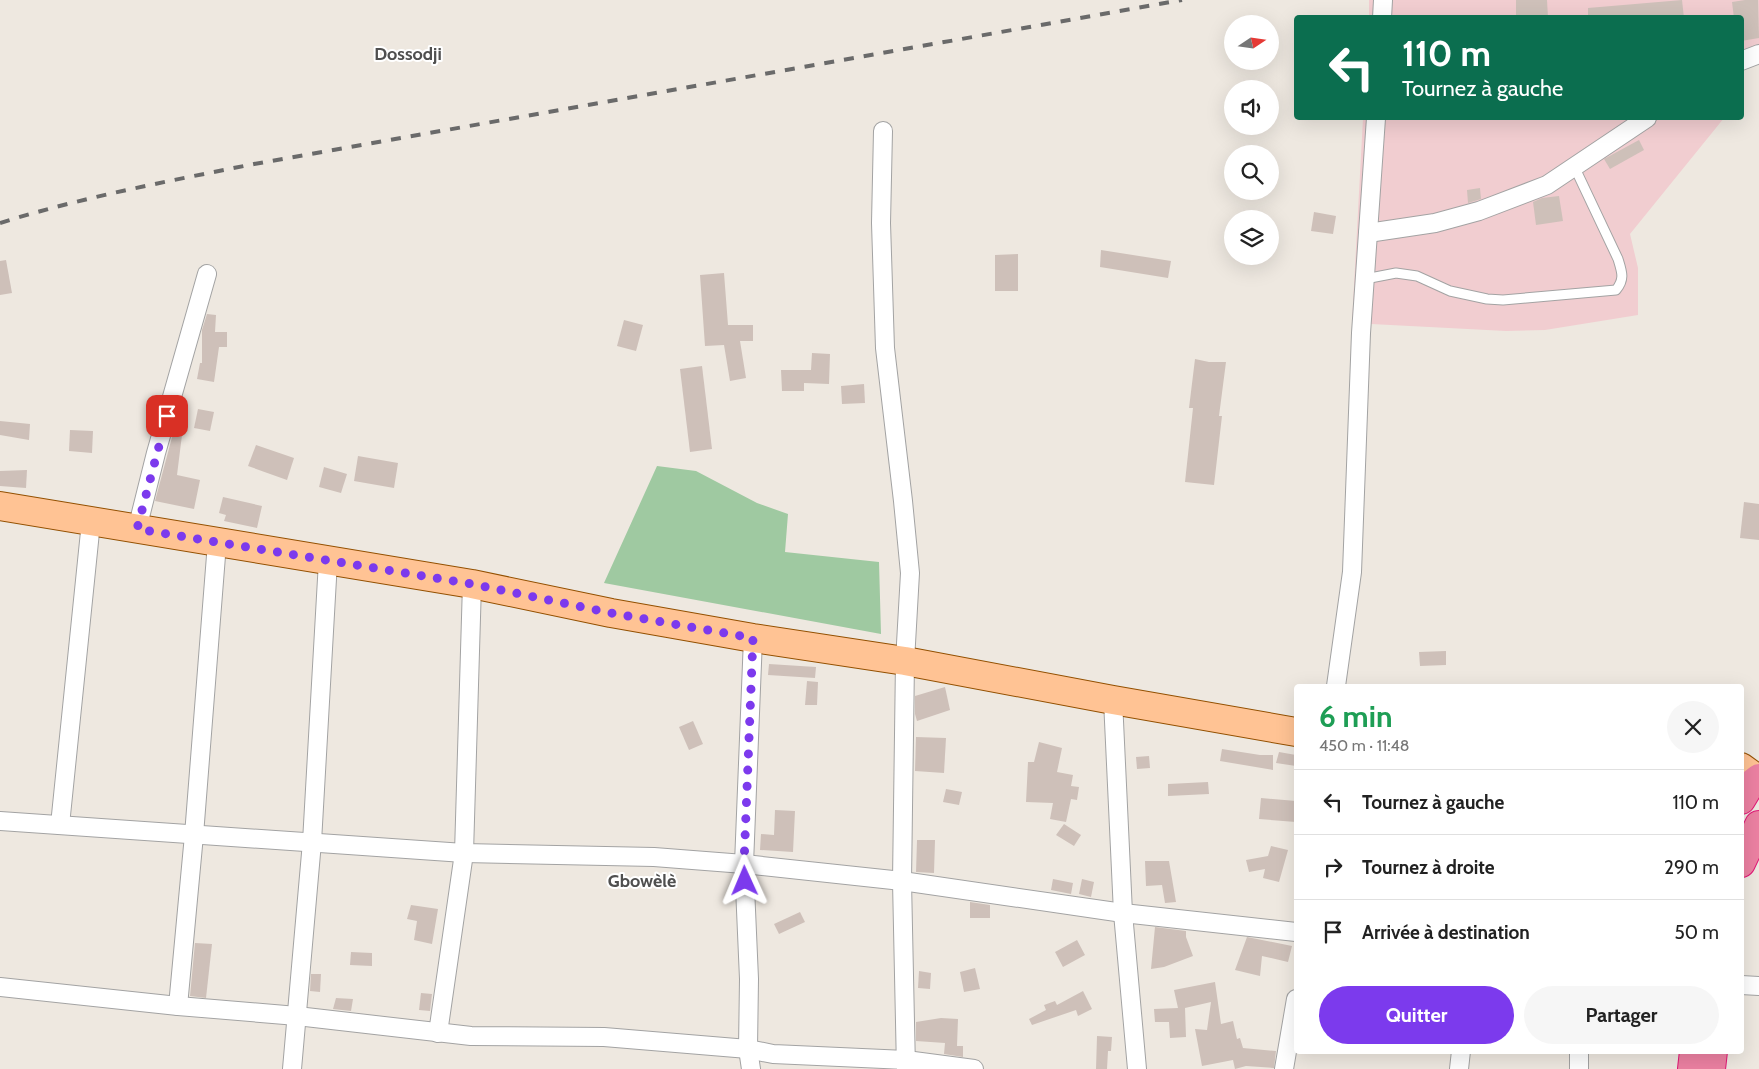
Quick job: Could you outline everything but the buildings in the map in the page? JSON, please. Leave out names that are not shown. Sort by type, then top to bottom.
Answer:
[{"type":"highway","points":[[1744,795],[1755,772]]},
{"type":"highway","points":[[1744,857],[1759,824]]},
{"type":"highway","points":[[1692,1069],[1694,1054]]},
{"type":"highway","points":[[1711,1069],[1713,1054]]},
{"type":"main road","points":[[0,506],[472,584],[611,613],[753,638],[905,661],[1294,732]]},
{"type":"main road","points":[[1744,761],[1755,772]]},
{"type":"street","points":[[1382,15],[1383,0]]},
{"type":"street","points":[[1744,61],[1759,54]]},
{"type":"street","points":[[1336,684],[1352,572],[1361,333],[1376,120]]},
{"type":"street","points":[[1368,233],[1435,224],[1479,211],[1548,185],[1645,120]]},
{"type":"street","points":[[883,131],[881,223],[885,348],[904,501],[910,573],[905,661],[902,881],[906,1065]]},
{"type":"street","points":[[137,529],[207,274]]},
{"type":"street","points":[[60,825],[91,522]]},
{"type":"street","points":[[178,1006],[194,835],[217,543]]},
{"type":"street","points":[[292,1069],[312,842],[328,561]]},
{"type":"street","points":[[438,1033],[464,853],[472,584]]},
{"type":"street","points":[[751,1069],[748,1049],[749,980],[744,864],[753,638]]},
{"type":"street","points":[[1113,700],[1123,913],[1137,1069]]},
{"type":"street","points":[[0,821],[464,853],[654,857],[744,864],[902,881],[1123,913],[1294,932]]},
{"type":"street","points":[[1744,985],[1759,986]]},
{"type":"street","points":[[0,987],[178,1006],[297,1016],[471,1036],[604,1037],[748,1049],[773,1054],[974,1069]]},
{"type":"street","points":[[1284,1069],[1294,1011]]},
{"type":"street","points":[[1459,1069],[1461,1054]]},
{"type":"street","points":[[1579,1054],[1579,1069]]},
{"type":"lane","points":[[1365,279],[1396,274],[1417,276],[1450,291],[1486,299],[1503,300],[1616,290],[1622,282],[1622,272],[1618,259],[1574,166]]},
{"type":"shaded area","points":[[1369,0],[1759,0],[1759,45],[1744,50],[1744,15],[1369,15]]},
{"type":"shaded area","points":[[1363,120],[1722,120],[1630,234],[1638,268],[1638,315],[1545,330],[1506,331],[1352,323]]},
{"type":"green space","points":[[657,466],[696,471],[757,503],[788,514],[785,552],[879,562],[881,634],[604,583]]},
{"type":"railway","points":[[0,223],[94,197],[254,164],[1182,0]]},
{"type":"district","name":"Dossodji","points":[[408,54]]},
{"type":"district","name":"Gbowèlè","points":[[642,881]]},
{"type":"route","points":[[167,416],[137,529],[472,584],[611,613],[753,638],[744,864],[745,881]]}]
